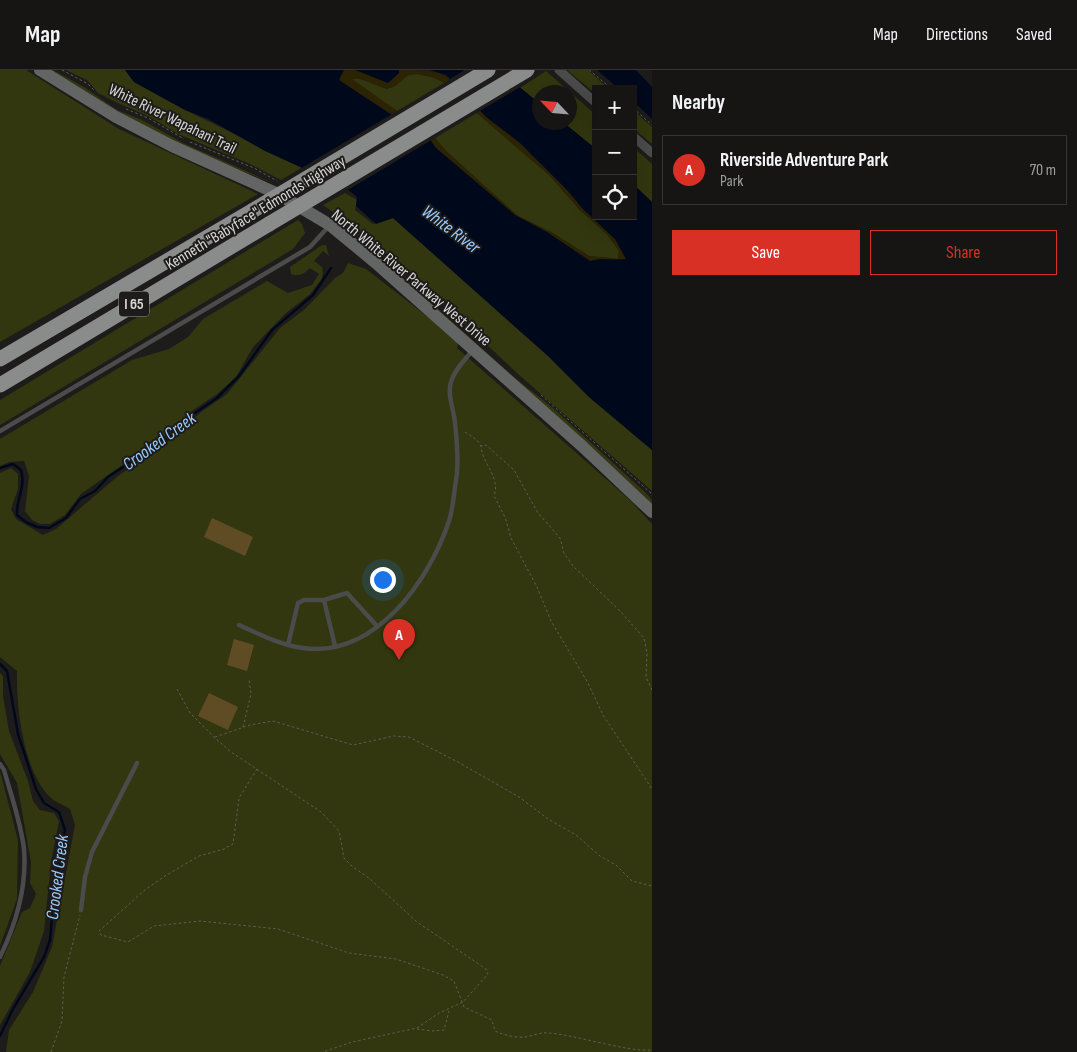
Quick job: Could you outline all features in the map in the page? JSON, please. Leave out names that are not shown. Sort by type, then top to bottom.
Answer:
[{"type":"highway","name":"Kenneth \"Babyface\" Edmonds Highway","points":[[0,359],[488,70]]},
{"type":"highway","name":"Kenneth \"Babyface\" Edmonds Highway","points":[[0,385],[527,70]]},
{"type":"street","name":"North White River Parkway West Drive","points":[[40,70],[116,117],[172,146],[278,194],[330,226],[376,263],[473,349],[582,446],[652,512]]},
{"type":"street","points":[[559,70],[592,99]]},
{"type":"street","points":[[637,140],[652,153]]},
{"type":"lane","points":[[0,431],[310,246],[330,226]]},
{"type":"lane","points":[[239,625],[303,648],[335,646],[356,640],[377,626],[410,596],[433,559],[450,520],[457,477],[455,422],[450,392],[451,382],[473,349]]},
{"type":"lane","points":[[288,644],[298,603],[304,600],[324,600],[347,592],[377,626]]},
{"type":"lane","points":[[324,600],[335,646]]},
{"type":"lane","points":[[81,910],[85,877],[92,852],[138,763]]},
{"type":"lane","points":[[0,764],[4,770],[24,848],[24,884],[10,933],[0,958]]},
{"type":"path","name":"White River Wapahani Trail","points":[[61,70],[88,84],[98,94]]},
{"type":"path","points":[[589,70],[607,85]]},
{"type":"path","name":"White River Wapahani Trail","points":[[123,108],[148,118],[187,141],[254,168],[279,182]]},
{"type":"path","points":[[637,112],[652,125]]},
{"type":"path","points":[[465,432],[477,440],[481,454],[492,472],[497,488],[494,496],[505,518],[511,538],[537,587],[551,621],[588,683],[603,715],[652,789]]},
{"type":"path","points":[[480,446],[486,445],[514,470],[538,513],[560,538],[564,553],[573,566],[620,611],[644,638],[647,653],[646,677],[652,690]]},
{"type":"path","points":[[243,728],[251,694],[249,679]]},
{"type":"path","points":[[177,689],[190,713],[214,737],[257,769],[321,812],[339,831],[344,858],[353,867],[370,879],[417,922],[486,969],[488,974],[463,1002],[450,1010],[439,1013],[417,1028],[352,1042],[322,1052]]},
{"type":"path","points":[[214,737],[273,721],[353,745],[394,736],[409,737],[451,758],[519,797],[548,819],[576,835],[600,856],[616,865],[632,882],[652,886]]},
{"type":"path","points":[[257,769],[239,798],[233,844],[224,849],[199,856],[152,884],[106,923],[99,931],[101,935],[128,942],[154,926],[200,920],[278,929],[349,953],[396,959],[443,975],[454,981],[464,1007],[492,1020],[495,1031],[506,1035],[524,1037],[549,1033],[570,1038],[586,1038],[631,1051],[652,1050]]},
{"type":"path","points":[[51,1052],[62,1021],[64,977],[81,910]]},
{"type":"path","points":[[417,1028],[432,1031],[444,1030],[450,1010]]},
{"type":"green space","points":[[0,70],[26,70],[119,129],[258,194],[0,342]]},
{"type":"green space","points":[[49,70],[53,70],[84,87],[117,110],[142,120],[183,143],[275,184],[206,157],[127,117]]},
{"type":"green space","points":[[66,70],[125,70],[134,82],[185,110],[303,167],[281,180],[250,164],[178,134],[148,116],[98,93],[87,80]]},
{"type":"green space","points":[[567,70],[588,70],[605,85],[592,85],[592,91]]},
{"type":"green space","points":[[546,71],[562,85],[532,85],[532,97],[520,88]]},
{"type":"green space","points":[[417,74],[436,78],[444,83],[397,111],[351,79],[358,78],[387,89],[408,75]]},
{"type":"green space","points":[[577,98],[592,111],[592,146],[573,130],[577,130]]},
{"type":"green space","points":[[477,113],[549,175],[580,210],[607,234],[619,251],[618,259],[589,256],[551,232],[518,216],[446,151],[435,138]]},
{"type":"green space","points":[[637,114],[652,127],[652,144],[637,131]]},
{"type":"green space","points":[[637,151],[652,164],[652,202],[637,188]]},
{"type":"green space","points":[[345,193],[357,200],[355,210],[373,224],[393,218],[548,356],[589,397],[652,450],[652,491],[518,374],[421,283],[367,237],[323,205]]},
{"type":"green space","points":[[298,220],[302,224],[305,233],[293,249],[0,425],[0,400]]},
{"type":"green space","points":[[356,236],[514,377],[553,408],[646,493],[652,500],[652,504],[595,450],[359,241]]},
{"type":"green space","points":[[322,245],[326,245],[329,256],[323,251],[314,261],[322,267],[323,274],[321,280],[309,295],[286,313],[253,347],[236,377],[217,394],[189,413],[175,428],[81,494],[65,515],[50,524],[40,524],[32,520],[25,511],[29,476],[24,461],[9,462],[0,466],[0,439],[132,360],[169,349],[188,337],[203,319],[267,281],[288,293],[312,285],[319,274],[310,268],[306,272],[294,275],[291,274],[290,267]]},
{"type":"green space","points":[[348,263],[366,269],[459,341],[457,348],[631,501],[652,524],[652,1052],[6,1052],[9,1030],[33,992],[52,947],[75,825],[70,809],[50,797],[41,786],[33,771],[27,755],[20,719],[17,671],[0,657],[0,473],[11,468],[18,474],[18,489],[11,509],[16,519],[43,535],[56,529],[118,476],[173,438],[201,412],[227,394],[280,328],[304,310],[335,278],[343,273]]},
{"type":"green space","points":[[0,673],[3,676],[3,696],[9,731],[28,781],[33,801],[40,810],[54,813],[59,821],[51,862],[44,931],[30,972],[0,1025],[0,966],[22,912],[30,908],[36,894],[30,883],[31,862],[17,783],[0,754]]},
{"type":"green space","points":[[0,771],[18,840],[17,899],[0,946]]},
{"type":"sand","points":[[344,70],[361,71],[388,83],[399,73],[399,70],[433,72],[451,79],[444,83],[427,76],[414,74],[396,86],[386,88],[365,80],[352,79],[397,111],[392,114],[338,80]]},
{"type":"sand","points":[[481,111],[520,143],[568,191],[592,217],[592,220],[595,220],[615,239],[626,259],[590,261],[547,232],[515,215],[436,148],[431,141],[435,138],[446,151],[518,216],[551,232],[589,256],[618,259],[619,251],[607,234],[580,210],[549,175],[477,113]]},
{"type":"water","name":"White River","points":[[125,70],[344,70],[339,80],[431,141],[436,148],[515,215],[547,232],[590,261],[626,259],[615,239],[595,220],[637,220],[637,188],[652,202],[652,450],[589,397],[548,356],[393,218],[376,224],[356,206],[357,197],[346,188],[265,151],[208,119],[185,110],[134,82]]},
{"type":"water","points":[[355,70],[399,70],[399,73],[388,83]]},
{"type":"water","points":[[430,70],[499,70],[532,97],[532,130],[573,130],[592,146],[592,217],[520,143],[486,117],[446,75]]},
{"type":"water","points":[[597,70],[636,70],[652,87],[652,119],[637,105],[637,85],[614,85]]},
{"type":"pier","points":[[465,70],[503,70],[522,86],[478,112],[448,80]]},
{"type":"pier","points":[[394,113],[433,139],[346,191],[300,169]]},
{"type":"building","points":[[212,518],[253,537],[245,556],[204,537]]},
{"type":"building","points":[[234,639],[254,645],[247,671],[227,665]]},
{"type":"building","points":[[209,693],[238,707],[228,730],[198,716]]},
{"type":"waterway","name":"Crooked Creek","points":[[0,468],[13,464],[21,470],[22,488],[17,515],[26,522],[37,527],[49,528],[66,518],[80,499],[95,491],[108,477],[173,434],[186,419],[217,398],[239,376],[272,330],[313,295],[331,268]]},
{"type":"waterway","name":"Crooked Creek","points":[[0,664],[7,671],[18,734],[36,789],[44,803],[59,812],[65,830],[55,887],[50,940],[44,957],[13,1009],[0,1036]]},
{"type":"place","name":"Riverside Adventure Park","points":[[399,660]]}]
